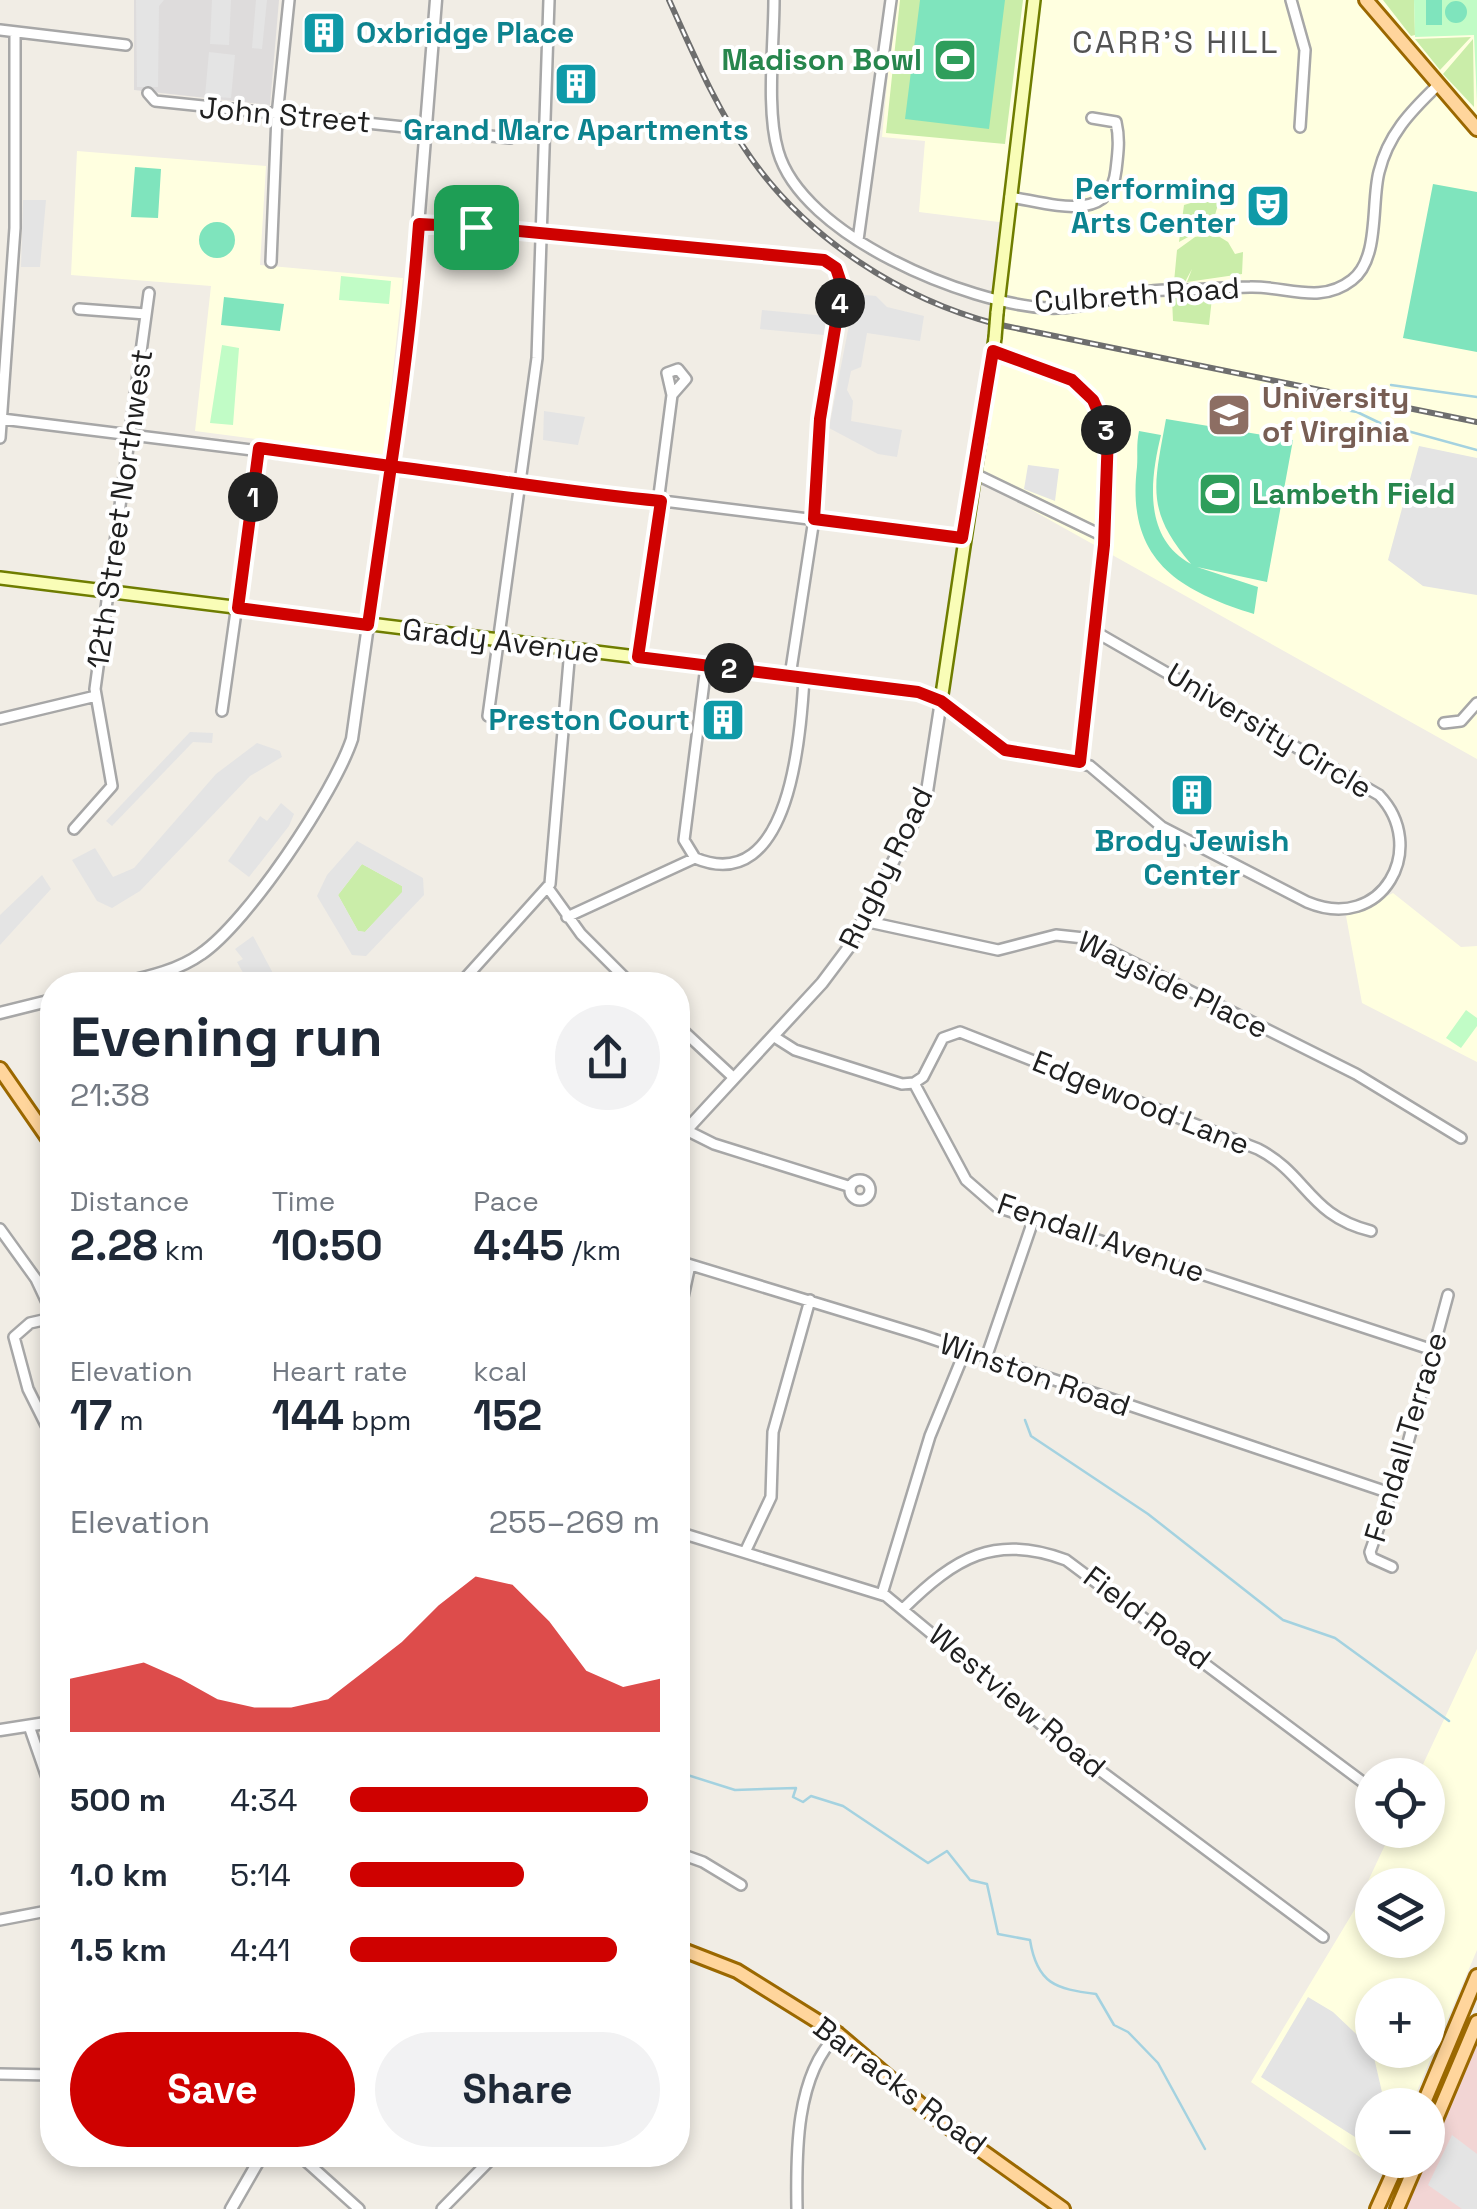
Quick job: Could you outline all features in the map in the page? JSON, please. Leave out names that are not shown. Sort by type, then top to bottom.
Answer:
[{"type":"main road","name":"Rugby Road","points":[[941,701],[971,473],[994,344],[1034,0]]},
{"type":"main road","points":[[1366,0],[1477,129]]},
{"type":"main road","name":"Grady Avenue","points":[[0,578],[918,692],[941,701]]},
{"type":"main road","points":[[0,1069],[40,1127]]},
{"type":"main road","name":"Barracks Road","points":[[690,1953],[737,1971],[838,2034],[940,2121],[1063,2209]]},
{"type":"main road","points":[[1430,2088],[1477,1976]]},
{"type":"main road","points":[[1445,2098],[1477,2022]]},
{"type":"main road","points":[[1377,2209],[1391,2178]]},
{"type":"main road","points":[[1397,2209],[1410,2178]]},
{"type":"street","points":[[272,262],[278,116],[289,0]]},
{"type":"street","points":[[163,972],[214,944],[325,800],[346,756],[391,466],[419,224],[436,0]]},
{"type":"street","points":[[488,716],[537,360],[550,0]]},
{"type":"street","name":"Culbreth Road","points":[[774,0],[777,150],[802,190],[858,240],[910,272],[998,307],[1087,306],[1157,290],[1252,287],[1313,295],[1330,292],[1354,279],[1365,261],[1379,171],[1396,129],[1437,86]]},
{"type":"street","points":[[858,240],[891,0]]},
{"type":"street","points":[[1291,0],[1305,50],[1300,127]]},
{"type":"street","points":[[0,30],[126,45]]},
{"type":"street","points":[[0,438],[18,124],[15,32]]},
{"type":"street","name":"John Street","points":[[148,94],[155,101],[278,116],[426,127],[510,138]]},
{"type":"street","points":[[1010,197],[1058,205],[1092,206],[1105,200],[1114,189],[1120,135],[1116,122],[1092,118]]},
{"type":"street","points":[[419,224],[824,260],[840,273],[839,305],[820,419],[797,677],[796,770],[775,824],[754,850],[736,860],[712,862],[695,858],[686,848],[684,836],[706,666]]},
{"type":"street","name":"12th Street Northwest","points":[[74,830],[112,786],[96,696],[149,292]]},
{"type":"street","points":[[79,309],[146,314]]},
{"type":"street","points":[[994,344],[1057,372],[1093,400],[1109,450],[1105,537],[1080,762]]},
{"type":"street","points":[[638,657],[672,395]]},
{"type":"street","points":[[2,419],[962,538]]},
{"type":"street","points":[[222,711],[259,448]]},
{"type":"street","points":[[971,473],[1105,537]]},
{"type":"street","name":"University Circle","points":[[941,701],[1005,750],[1080,762],[1103,774],[1162,827],[1314,905],[1338,910],[1366,905],[1383,893],[1394,876],[1394,820],[1378,795],[1094,631]]},
{"type":"street","points":[[471,972],[548,888],[570,649]]},
{"type":"street","points":[[0,720],[96,696]]},
{"type":"street","name":"Rugby Road","points":[[690,1125],[838,964],[864,921],[926,798],[941,701]]},
{"type":"street","points":[[1444,723],[1461,721],[1477,703]]},
{"type":"street","points":[[567,917],[695,858]]},
{"type":"street","points":[[548,888],[567,917],[620,972]]},
{"type":"street","name":"Wayside Place","points":[[864,921],[998,950],[1056,935],[1084,938],[1356,1074],[1460,1138]]},
{"type":"street","points":[[0,1013],[40,1003]]},
{"type":"street","name":"Edgewood Lane","points":[[914,1083],[923,1077],[943,1038],[960,1032],[1258,1149],[1282,1164],[1322,1210],[1371,1231]]},
{"type":"street","points":[[773,1036],[795,1050],[902,1084],[914,1083]]},
{"type":"street","points":[[690,1037],[734,1078]]},
{"type":"street","name":"Fendall Avenue","points":[[914,1083],[974,1190],[997,1206],[1433,1350]]},
{"type":"street","points":[[690,1136],[848,1186]]},
{"type":"street","points":[[986,1358],[1033,1221]]},
{"type":"street","points":[[0,1229],[40,1288]]},
{"type":"street","name":"Winston Road","points":[[690,1265],[810,1300],[1390,1492]]},
{"type":"street","name":"Fendall Terrace","points":[[1392,1567],[1372,1558],[1370,1552],[1448,1295]]},
{"type":"street","points":[[746,1550],[770,1497],[772,1432],[810,1300]]},
{"type":"street","points":[[40,1320],[18,1330],[15,1344],[40,1411]]},
{"type":"street","points":[[882,1594],[930,1436],[964,1351]]},
{"type":"street","name":"Westview Road","points":[[690,1535],[882,1594],[904,1608],[1066,1745],[1324,1937]]},
{"type":"street","name":"Field Road","points":[[904,1608],[943,1573],[978,1552],[1016,1548],[1066,1560],[1355,1777]]},
{"type":"street","points":[[0,1730],[40,1724]]},
{"type":"street","points":[[30,1726],[40,1756]]},
{"type":"street","points":[[690,1859],[741,1884]]},
{"type":"street","points":[[0,1920],[40,1912]]},
{"type":"street","points":[[797,2209],[799,2134],[808,2086],[824,2051],[838,2034]]},
{"type":"street","points":[[0,2074],[40,2075]]},
{"type":"street","points":[[231,2209],[255,2167]]},
{"type":"street","points":[[312,2167],[358,2209]]},
{"type":"street","points":[[442,2209],[483,2167]]},
{"type":"shaded area","points":[[134,0],[279,0],[270,105],[134,90]]},
{"type":"shaded area","points":[[136,0],[164,0],[159,6],[158,87],[137,87]]},
{"type":"shaded area","points":[[212,0],[231,0],[229,45],[210,44]]},
{"type":"shaded area","points":[[256,0],[267,0],[262,49],[252,48]]},
{"type":"shaded area","name":"University of Virginia","points":[[895,0],[1477,0],[1477,759],[971,476],[1007,223],[919,212],[925,141],[882,137]]},
{"type":"shaded area","points":[[209,52],[235,55],[231,98],[205,96]]},
{"type":"shaded area","points":[[77,151],[266,166],[260,265],[403,278],[384,456],[195,431],[211,286],[71,275]]},
{"type":"shaded area","points":[[23,200],[46,200],[40,267],[21,267]]},
{"type":"shaded area","points":[[855,294],[876,296],[887,307],[924,316],[920,341],[867,333],[861,367],[851,371],[847,390],[853,401],[851,421],[902,430],[897,457],[878,454],[829,428]]},
{"type":"shaded area","points":[[762,310],[826,316],[824,335],[760,329]]},
{"type":"shaded area","points":[[544,411],[585,417],[578,445],[543,440]]},
{"type":"shaded area","points":[[1419,446],[1477,458],[1477,595],[1423,586],[1388,560]]},
{"type":"shaded area","points":[[1028,465],[1059,469],[1055,501],[1024,489]]},
{"type":"shaded area","points":[[190,732],[213,733],[212,743],[193,742],[112,826],[106,821]]},
{"type":"shaded area","points":[[257,743],[280,751],[282,757],[250,776],[140,891],[112,908],[97,901],[72,860],[95,848],[113,877],[134,868],[216,774]]},
{"type":"shaded area","points":[[281,803],[294,814],[289,826],[249,877],[228,861],[260,816],[267,821]]},
{"type":"shaded area","points":[[357,841],[423,878],[424,895],[366,956],[352,955],[317,896],[327,875]],"holes":[[[362,864],[402,886],[402,892],[365,932],[358,931],[338,895]]]},
{"type":"shaded area","points":[[42,875],[51,889],[0,945],[0,915]]},
{"type":"shaded area","points":[[1393,893],[1461,947],[1477,946],[1477,1062],[1362,1003],[1346,916]]},
{"type":"shaded area","points":[[253,936],[272,972],[243,972],[237,962],[243,959],[235,949]]},
{"type":"shaded area","points":[[1477,1649],[1477,1950],[1445,2025],[1445,1978],[1355,1978],[1355,2068],[1427,2068],[1418,2088],[1355,2088],[1355,2154],[1251,2082],[1355,1909],[1355,1958],[1445,1958],[1445,1868],[1374,1868],[1384,1848],[1445,1848],[1445,1758],[1426,1758]]},
{"type":"shaded area","points":[[1308,1997],[1333,2012],[1355,2033],[1355,2068],[1376,2068],[1381,2088],[1355,2088],[1355,2137],[1261,2077]]},
{"type":"shaded area","points":[[1477,2021],[1477,2209],[1400,2209],[1413,2178],[1445,2178],[1445,2099]]},
{"type":"shaded area","points":[[1452,2135],[1477,2154],[1477,2209],[1462,2209],[1428,2185],[1431,2178],[1445,2178],[1445,2150]]},
{"type":"green space","name":"Madison Bowl","points":[[900,0],[1023,0],[1005,144],[886,133]]},
{"type":"green space","name":"Madison Bowl","points":[[920,0],[1005,0],[989,129],[905,119]]},
{"type":"green space","points":[[1383,0],[1414,0],[1415,35],[1411,36]]},
{"type":"green space","points":[[1414,0],[1477,0],[1477,103],[1474,35],[1415,37]]},
{"type":"green space","points":[[1426,0],[1442,0],[1442,25],[1426,25]]},
{"type":"green space","points":[[1456,1],[1464,4],[1464,20],[1456,23],[1448,20],[1445,12],[1448,4]]},
{"type":"green space","points":[[1471,37],[1440,70],[1415,39]]},
{"type":"green space","points":[[1473,39],[1474,107],[1443,74]]},
{"type":"green space","points":[[135,167],[161,169],[158,218],[131,217]]},
{"type":"green space","points":[[1433,184],[1477,192],[1477,352],[1403,338]]},
{"type":"green space","points":[[1221,194],[1215,215],[1231,235],[1201,230],[1179,242],[1184,205]]},
{"type":"green space","points":[[217,222],[230,227],[235,240],[230,253],[217,258],[204,253],[199,240],[204,227]]},
{"type":"green space","points":[[1215,234],[1228,242],[1235,254],[1243,252],[1242,274],[1187,282],[1192,269],[1185,282],[1174,282],[1177,250],[1195,237]]},
{"type":"green space","points":[[341,276],[391,281],[389,304],[339,300]]},
{"type":"green space","points":[[224,297],[284,304],[280,331],[221,325]]},
{"type":"green space","points":[[1172,298],[1212,298],[1209,325],[1173,321]]},
{"type":"green space","points":[[222,345],[239,348],[233,425],[210,423]]},
{"type":"green space","name":"Lambeth Field","points":[[1166,419],[1293,440],[1267,582],[1197,567],[1258,587],[1254,614],[1226,605],[1180,581],[1149,548],[1136,499],[1139,431],[1161,435],[1154,470],[1154,507],[1165,539],[1175,553],[1191,564],[1166,528],[1157,496]]},
{"type":"green space","points":[[362,864],[402,886],[402,893],[365,932],[358,931],[338,895]]},
{"type":"green space","points":[[1466,1010],[1477,1018],[1477,1026],[1461,1048],[1446,1038]]},
{"type":"waterway","points":[[1391,385],[1477,397]]},
{"type":"waterway","points":[[1317,405],[1357,412],[1382,424],[1477,450]]},
{"type":"waterway","points":[[1025,1420],[1031,1436],[1148,1514],[1283,1620],[1335,1638],[1449,1721]]},
{"type":"waterway","points":[[690,1776],[735,1790],[796,1788],[793,1797],[803,1802],[811,1796],[843,1806],[928,1863],[947,1851],[970,1880],[987,1884],[998,1934],[1030,1940],[1043,1975],[1070,1990],[1096,1994],[1114,2025],[1128,2032],[1158,2063],[1205,2149]]},
{"type":"railway","points":[[669,0],[706,81],[751,158],[800,215],[859,262],[892,282],[926,299],[996,324],[1477,422]]},
{"type":"place","name":"Oxbridge Place","points":[[324,33]]},
{"type":"place","name":"Madison Bowl","points":[[955,60]]},
{"type":"place","name":"Grand Marc Apartments","points":[[576,84]]},
{"type":"place","name":"Performing Arts Center","points":[[1268,206]]},
{"type":"place","name":"University of Virginia","points":[[1229,415]]},
{"type":"place","name":"Lambeth Field","points":[[1220,494]]},
{"type":"place","name":"Preston Court","points":[[723,720]]},
{"type":"place","name":"Brody Jewish Center","points":[[1192,795]]},
{"type":"district","name":"CARR'S HILL","points":[[1176,42]]},
{"type":"route","points":[[476,227],[419,224],[402,390],[392,458],[391,466],[368,625],[238,608],[259,448],[324,456],[383,465],[391,466],[397,467],[509,482],[550,485],[661,501],[638,657],[918,692],[941,701],[983,737],[1005,750],[1080,762],[1101,583],[1109,450],[1101,416],[1086,391],[1057,372],[993,351],[962,538],[814,519],[820,419],[842,286],[836,268],[824,260],[476,227]]}]
